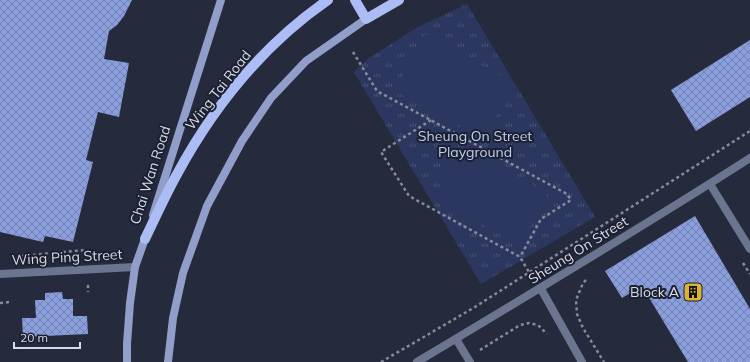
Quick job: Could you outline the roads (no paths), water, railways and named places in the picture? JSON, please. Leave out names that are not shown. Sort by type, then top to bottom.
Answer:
[{"type":"main road","name":"Chai Wan Road","points":[[128,362],[127,344],[130,303],[135,267],[221,0]]},
{"type":"main road","name":"Wing Tai Road","points":[[145,239],[176,176],[196,141],[219,107],[259,59],[295,25],[328,0]]},
{"type":"main road","points":[[354,0],[366,18]]},
{"type":"main road","points":[[168,362],[172,318],[183,272],[208,206],[242,141],[272,98],[306,61],[366,18],[398,0]]},
{"type":"street","name":"Sheung On Street","points":[[417,362],[541,289],[750,158]]},
{"type":"street","points":[[710,184],[750,249]]},
{"type":"street","name":"Wing Ping Street","points":[[0,274],[135,267]]},
{"type":"street","points":[[541,289],[582,362]]},
{"type":"street","points":[[456,339],[469,360]]},
{"type":"place","name":"Block A","points":[[693,292]]},
{"type":"park label","name":"Sheung On Street Playground","points":[[475,144]]}]
